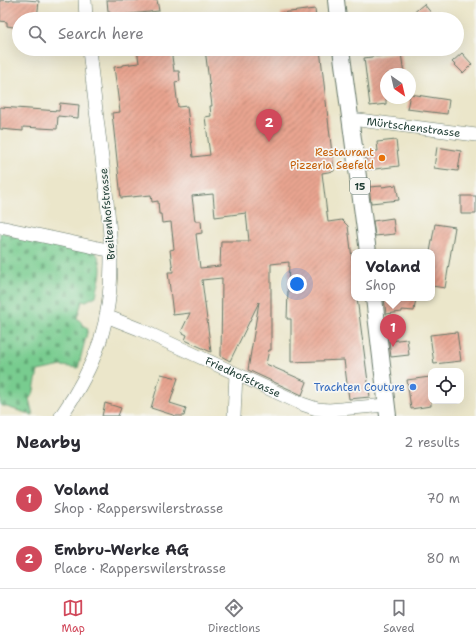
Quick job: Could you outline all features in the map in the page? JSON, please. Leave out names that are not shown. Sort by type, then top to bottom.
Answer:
[{"type":"main road","points":[[336,0],[337,12]]},
{"type":"main road","name":"15","points":[[342,56],[368,249]]},
{"type":"main road","points":[[374,301],[387,410]]},
{"type":"street","points":[[85,0],[86,12]]},
{"type":"street","name":"Breitenhofstrasse","points":[[61,416],[88,370],[100,341],[106,316],[111,274],[112,249],[110,221],[90,56]]},
{"type":"street","name":"Mürtschenstrasse","points":[[350,120],[476,135]]},
{"type":"street","points":[[0,227],[103,249],[112,249]]},
{"type":"street","name":"Friedhofstrasse","points":[[106,316],[139,329],[302,404],[317,409],[329,410],[387,410]]},
{"type":"street","points":[[234,416],[236,374]]},
{"type":"green space","points":[[0,232],[95,252],[101,267],[96,296],[86,301],[82,301],[77,318],[88,329],[78,368],[62,366],[38,371],[33,395],[29,399],[33,415],[0,405]]},
{"type":"building","points":[[0,0],[39,1],[38,12],[12,12],[12,27],[7,26],[7,22],[0,21]]},
{"type":"building","points":[[107,0],[157,0],[159,11],[110,12],[108,11]]},
{"type":"building","points":[[424,4],[430,12],[414,12]]},
{"type":"building","points":[[315,9],[315,12],[290,12]]},
{"type":"building","points":[[464,55],[472,64],[463,73],[452,62],[459,56]]},
{"type":"building","points":[[138,56],[172,56],[174,71],[179,71],[180,81],[175,82],[178,107],[187,106],[193,157],[210,155],[205,117],[211,116],[210,106],[212,106],[206,56],[321,56],[334,171],[322,173],[328,222],[342,220],[348,226],[351,250],[351,301],[357,301],[370,397],[349,399],[344,360],[291,362],[291,319],[287,319],[289,262],[271,264],[271,350],[269,350],[266,364],[307,382],[302,395],[248,370],[259,302],[230,361],[221,356],[222,278],[202,280],[211,352],[185,340],[187,335],[181,332],[190,313],[173,315],[168,272],[173,272],[170,250],[174,249],[171,222],[162,223],[161,214],[159,214],[158,201],[152,202],[151,195],[121,198],[112,113],[120,112],[114,67],[139,63]],"holes":[[[213,194],[215,217],[246,213],[249,241],[221,241],[220,266],[200,268],[196,234],[202,233],[201,221],[195,221],[192,196]]]},
{"type":"building","points":[[379,56],[401,56],[403,68],[380,68],[380,104],[386,104],[370,106],[364,58]]},
{"type":"building","points":[[416,95],[449,100],[447,114],[407,109],[408,104],[416,104]]},
{"type":"building","points":[[60,103],[79,105],[78,118],[58,116],[57,129],[23,127],[23,131],[0,129],[0,107],[59,111]]},
{"type":"building","name":"Restaurant Pizzeria Seefeld","points":[[396,140],[399,166],[367,170],[365,152],[378,151],[377,142]]},
{"type":"building","points":[[437,147],[461,151],[458,171],[434,168]]},
{"type":"building","points":[[396,185],[399,200],[371,203],[369,187]]},
{"type":"building","points":[[461,196],[476,196],[476,214],[461,214]]},
{"type":"building","points":[[393,218],[395,234],[375,236],[373,221]]},
{"type":"building","points":[[435,224],[455,227],[445,288],[435,286],[435,249],[431,249]]},
{"type":"building","points":[[384,301],[416,301],[414,311],[402,310],[402,312],[386,314]]},
{"type":"building","points":[[457,332],[461,361],[434,364],[430,335]]},
{"type":"building","points":[[407,339],[409,355],[391,357],[389,341]]},
{"type":"building","points":[[161,374],[178,378],[170,403],[186,408],[184,416],[176,416],[151,408]]},
{"type":"building","points":[[428,377],[428,404],[431,404],[431,406],[411,409],[407,380]]},
{"type":"building","points":[[105,403],[121,408],[118,416],[102,416]]},
{"type":"place","name":"Embru-Werke AG","points":[[269,142]]},
{"type":"place","name":"Restaurant Pizzeria Seefeld","points":[[382,158]]},
{"type":"place","name":"Voland","points":[[393,347]]},
{"type":"place","name":"Trachten Couture","points":[[413,387]]}]
